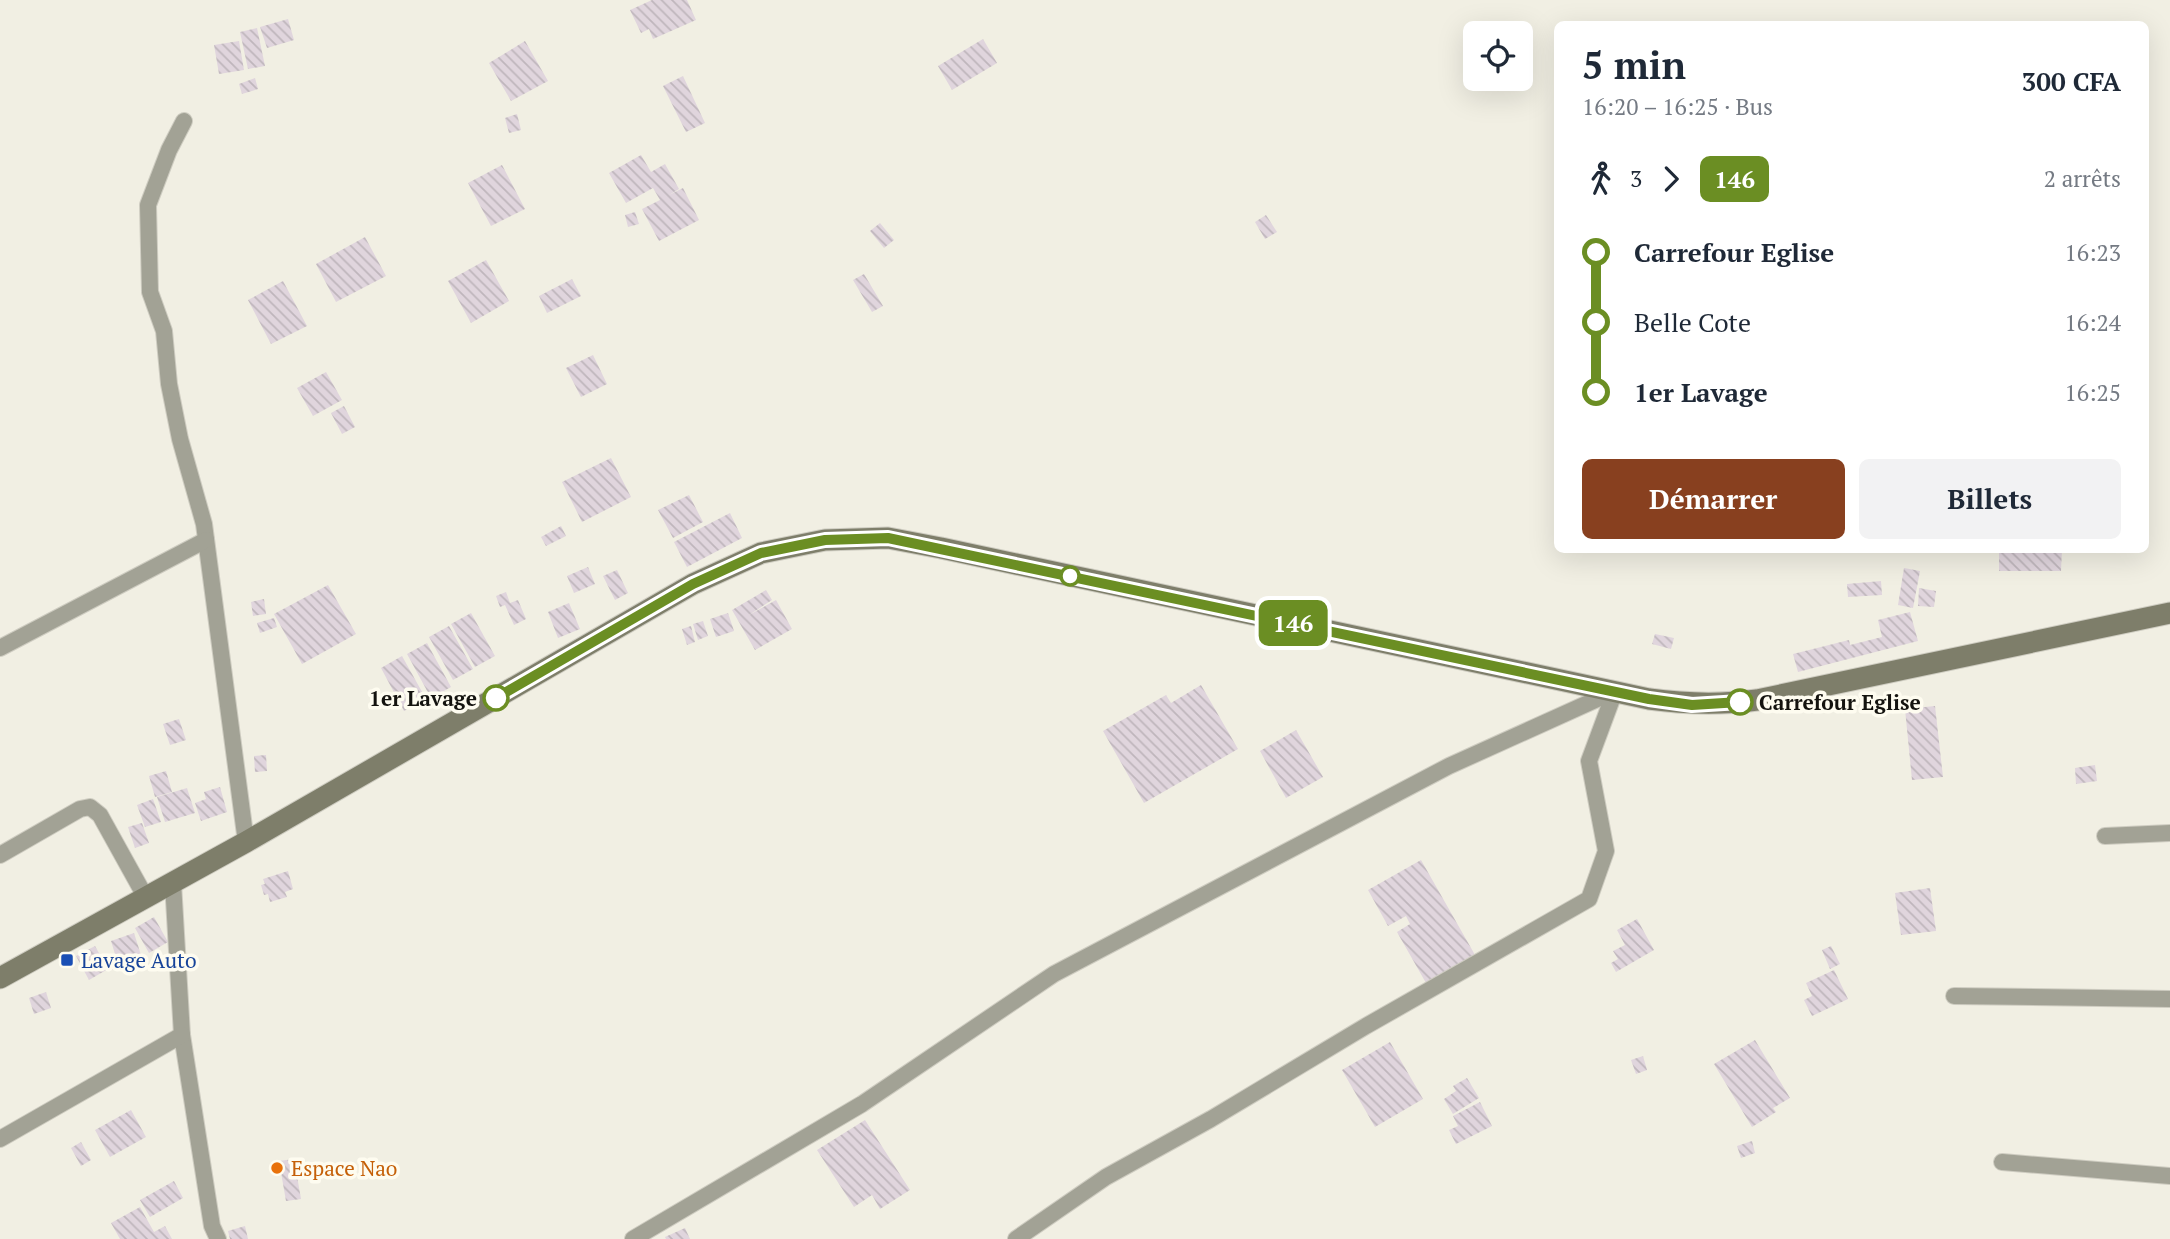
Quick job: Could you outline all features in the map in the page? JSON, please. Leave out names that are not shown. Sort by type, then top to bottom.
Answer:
[{"type":"street","points":[[184,121],[169,149],[148,205],[150,292],[164,331],[171,395],[206,540],[246,842]]},
{"type":"street","points":[[0,978],[246,842],[693,584],[761,553],[825,540],[888,538],[941,548],[1649,699],[1692,705],[1757,700],[2170,613]]},
{"type":"street","points":[[0,648],[206,540]]},
{"type":"street","points":[[633,1239],[862,1104],[1054,974],[1449,766],[1615,691]]},
{"type":"street","points":[[1016,1239],[1106,1177],[1211,1119],[1366,1026],[1589,899],[1606,851],[1589,761],[1615,691]]},
{"type":"street","points":[[0,855],[80,809],[90,807],[100,815],[146,898]]},
{"type":"street","points":[[2105,836],[2170,833]]},
{"type":"street","points":[[173,883],[182,1035],[215,1235]]},
{"type":"street","points":[[1954,996],[2170,999]]},
{"type":"street","points":[[0,1139],[182,1035]]},
{"type":"street","points":[[2002,1162],[2170,1176]]},
{"type":"building","points":[[652,0],[687,0],[696,20],[653,39],[649,29],[641,33],[630,10]]},
{"type":"building","points":[[288,19],[294,40],[267,48],[260,27]]},
{"type":"building","points":[[257,28],[265,66],[248,69],[240,32]]},
{"type":"building","points":[[983,39],[997,63],[952,90],[938,66]]},
{"type":"building","points":[[239,41],[244,70],[219,74],[214,45]]},
{"type":"building","points":[[525,41],[548,81],[511,101],[489,63]]},
{"type":"building","points":[[683,76],[705,123],[686,132],[663,86]]},
{"type":"building","points":[[255,78],[258,89],[242,94],[239,84]]},
{"type":"building","points":[[517,114],[521,130],[509,133],[505,118]]},
{"type":"building","points":[[641,155],[651,172],[665,164],[679,189],[669,195],[683,188],[699,220],[659,241],[642,209],[660,200],[653,188],[626,203],[609,173]]},
{"type":"building","points":[[502,165],[525,209],[491,226],[468,183]]},
{"type":"building","points":[[635,212],[639,224],[628,227],[625,215]]},
{"type":"building","points":[[1266,215],[1277,232],[1265,239],[1255,222]]},
{"type":"building","points":[[880,223],[894,240],[884,248],[870,231]]},
{"type":"building","points":[[365,237],[386,276],[336,302],[316,264]]},
{"type":"building","points":[[486,260],[509,301],[471,323],[448,281]]},
{"type":"building","points":[[864,274],[883,306],[872,312],[853,280]]},
{"type":"building","points":[[572,279],[581,296],[547,313],[539,296]]},
{"type":"building","points":[[283,281],[307,326],[271,344],[248,300]]},
{"type":"building","points":[[593,355],[607,384],[581,397],[566,368]]},
{"type":"building","points":[[326,372],[342,400],[313,416],[297,388]]},
{"type":"building","points":[[344,406],[355,427],[342,434],[331,413]]},
{"type":"building","points":[[611,458],[631,497],[582,522],[562,482]]},
{"type":"building","points":[[689,495],[703,522],[673,538],[658,510]]},
{"type":"building","points":[[730,513],[742,538],[687,567],[674,542]]},
{"type":"building","points":[[561,526],[566,536],[546,546],[541,537]]},
{"type":"building","points":[[1999,553],[2062,553],[2061,571],[1999,571]]},
{"type":"building","points":[[588,567],[595,584],[574,593],[567,576]]},
{"type":"building","points":[[1904,568],[1920,571],[1913,608],[1898,605]]},
{"type":"building","points":[[617,570],[628,593],[615,600],[603,576]]},
{"type":"building","points":[[1881,581],[1882,595],[1848,597],[1847,584]]},
{"type":"building","points":[[328,585],[356,634],[302,664],[274,614]]},
{"type":"building","points":[[1919,588],[1936,591],[1934,607],[1918,606]]},
{"type":"building","points":[[766,590],[772,600],[749,615],[776,600],[792,629],[755,650],[732,610]]},
{"type":"building","points":[[506,592],[510,603],[518,600],[526,619],[514,625],[505,605],[500,607],[496,596]]},
{"type":"building","points":[[264,599],[266,614],[253,616],[251,602]]},
{"type":"building","points":[[569,603],[580,629],[558,638],[548,612]]},
{"type":"building","points":[[1910,612],[1918,641],[1798,672],[1793,654],[1849,640],[1850,645],[1882,637],[1878,620]]},
{"type":"building","points":[[471,613],[495,656],[475,667],[451,624]]},
{"type":"building","points":[[728,613],[734,631],[716,637],[710,619]]},
{"type":"building","points":[[274,618],[277,627],[260,633],[257,623]]},
{"type":"building","points":[[703,621],[708,636],[698,640],[693,624]]},
{"type":"building","points":[[449,626],[473,669],[453,680],[429,637]]},
{"type":"building","points":[[691,626],[695,642],[687,645],[682,629]]},
{"type":"building","points":[[1655,634],[1674,638],[1671,649],[1652,644]]},
{"type":"building","points":[[427,643],[451,687],[431,698],[407,654]]},
{"type":"building","points":[[402,656],[426,699],[404,711],[381,668]]},
{"type":"building","points":[[1201,685],[1238,749],[1144,803],[1103,731],[1166,695],[1171,703]]},
{"type":"building","points":[[1935,706],[1943,777],[1912,780],[1905,709]]},
{"type":"building","points":[[179,719],[186,740],[170,745],[163,724]]},
{"type":"building","points":[[1296,730],[1323,777],[1286,798],[1260,751]]},
{"type":"building","points":[[266,755],[267,771],[255,772],[254,756]]},
{"type":"building","points":[[2095,765],[2097,781],[2076,784],[2075,768]]},
{"type":"building","points":[[166,771],[172,792],[155,797],[149,776]]},
{"type":"building","points":[[220,787],[227,812],[201,821],[195,803],[206,799],[204,792]]},
{"type":"building","points":[[187,788],[195,813],[165,822],[157,797]]},
{"type":"building","points":[[153,799],[161,822],[145,827],[137,805]]},
{"type":"building","points":[[142,823],[149,843],[135,848],[128,827]]},
{"type":"building","points":[[1421,860],[1475,955],[1426,983],[1397,932],[1410,924],[1406,916],[1388,926],[1368,890]]},
{"type":"building","points":[[288,871],[293,889],[285,892],[287,897],[270,902],[268,894],[264,895],[261,885],[265,884],[263,879]]},
{"type":"building","points":[[1930,888],[1936,931],[1901,935],[1895,893]]},
{"type":"building","points":[[154,917],[168,942],[149,953],[135,928]]},
{"type":"building","points":[[1637,919],[1654,950],[1616,972],[1611,963],[1618,959],[1613,951],[1625,945],[1617,930]]},
{"type":"building","points":[[134,933],[141,955],[124,960],[126,965],[112,970],[108,956],[115,954],[111,941]]},
{"type":"building","points":[[95,946],[108,969],[89,980],[76,956]]},
{"type":"building","points":[[1831,946],[1840,964],[1830,969],[1822,950]]},
{"type":"building","points":[[1834,970],[1848,999],[1812,1016],[1804,1000],[1812,996],[1806,983]]},
{"type":"building","points":[[46,992],[51,1008],[34,1014],[29,998]]},
{"type":"building","points":[[1755,1040],[1790,1098],[1773,1108],[1776,1112],[1752,1127],[1714,1064]]},
{"type":"building","points":[[1390,1042],[1423,1099],[1375,1127],[1342,1070]]},
{"type":"building","points":[[1643,1056],[1647,1070],[1636,1074],[1631,1060]]},
{"type":"building","points":[[1467,1078],[1479,1098],[1453,1114],[1444,1099],[1456,1091],[1453,1086]]},
{"type":"building","points":[[1480,1102],[1492,1126],[1456,1144],[1449,1130],[1458,1126],[1453,1116]]},
{"type":"building","points":[[131,1110],[146,1137],[110,1157],[95,1130]]},
{"type":"building","points":[[865,1120],[910,1190],[880,1209],[872,1195],[854,1207],[817,1150]]},
{"type":"building","points":[[1752,1141],[1755,1153],[1741,1158],[1737,1146]]},
{"type":"building","points":[[81,1142],[91,1160],[81,1166],[71,1148]]},
{"type":"building","points":[[294,1159],[301,1199],[286,1201],[279,1161]]},
{"type":"building","points":[[174,1181],[183,1198],[150,1217],[140,1200]]},
{"type":"building","points":[[140,1207],[154,1232],[165,1226],[172,1239],[120,1239],[111,1223]]},
{"type":"building","points":[[245,1226],[248,1239],[230,1239],[228,1231]]},
{"type":"building","points":[[685,1228],[690,1239],[666,1239],[665,1237]]},
{"type":"bus line","name":"146","points":[[496,698],[693,584],[761,553],[825,540],[888,538],[1649,699],[1692,705],[1740,702]]},
{"type":"place","name":"1er Lavage","points":[[496,698]]},
{"type":"place","name":"Carrefour Eglise","points":[[1740,702]]},
{"type":"place","name":"Lavage Auto","points":[[67,960]]},
{"type":"place","name":"Espace Nao","points":[[277,1168]]}]
